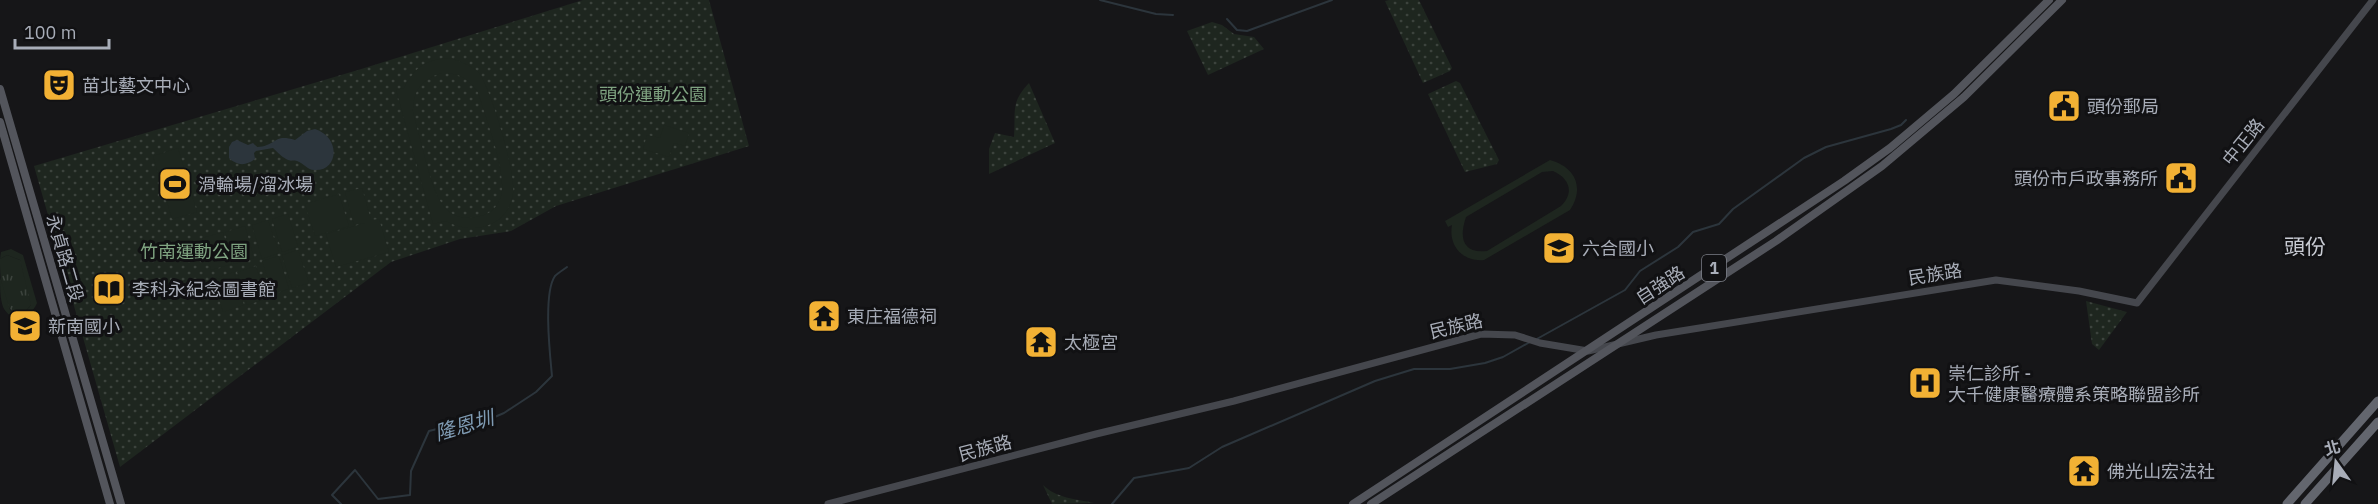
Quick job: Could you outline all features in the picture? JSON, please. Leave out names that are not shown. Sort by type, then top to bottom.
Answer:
[{"type":"highway","points":[[2287,504],[2378,401]]},
{"type":"highway","points":[[2305,504],[2378,422]]},
{"type":"main road","name":"自強路","points":[[1371,504],[1782,237],[1882,166],[1964,97],[2032,23],[2049,0]]},
{"type":"main road","name":"自強路","points":[[1353,504],[1780,225],[1890,147],[2032,23],[2062,0]]},
{"type":"main road","name":"中正路","points":[[2137,303],[2373,0]]},
{"type":"main road","name":"永貞路二段","points":[[0,89],[121,504]]},
{"type":"main road","name":"永貞路二段","points":[[0,122],[110,504]]},
{"type":"main road","name":"民族路","points":[[828,504],[1096,434],[1234,401],[1481,334],[1497,333],[1588,351],[1656,335],[1996,280],[2079,291],[2137,303]]},
{"type":"main road","points":[[1404,471],[1410,479]]},
{"type":"main road","points":[[104,482],[114,479]]},
{"type":"green space","name":"竹南運動公園","points":[[583,0],[709,0],[749,146],[556,206],[511,231],[460,239],[391,262],[120,467],[34,166],[358,70]]},
{"type":"green space","points":[[1419,0],[1452,68],[1450,71],[1423,83],[1385,1]]},
{"type":"green space","points":[[1212,22],[1222,25],[1234,34],[1254,37],[1264,49],[1208,75],[1187,31]]},
{"type":"green space","points":[[451,58],[476,70],[484,82],[502,132],[511,168],[513,193],[510,205],[497,221],[478,228],[467,228],[446,221],[433,224],[396,90],[404,88],[413,74],[428,62]],"holes":[[[442,73],[463,77],[478,92],[490,128],[502,180],[501,195],[494,209],[488,214],[470,218],[450,212],[437,195],[413,112],[417,92],[424,82]]]},
{"type":"green space","points":[[1456,81],[1460,83],[1499,160],[1497,164],[1465,172],[1428,94]]},
{"type":"green space","points":[[1029,83],[1055,143],[989,174],[989,149],[995,133],[1014,137],[1016,102]]},
{"type":"green space","points":[[664,125],[689,133],[685,146],[674,143],[669,157],[643,149],[647,135],[660,138]]},
{"type":"green space","name":"滑輪場/溜冰場","points":[[178,148],[197,212],[172,219],[153,156]]},
{"type":"green space","points":[[1550,160],[1566,168],[1575,179],[1577,193],[1570,210],[1484,260],[1470,258],[1459,251],[1452,240],[1452,225],[1448,227],[1445,221]],"holes":[[[1553,171],[1566,181],[1569,191],[1561,206],[1487,251],[1472,250],[1464,243],[1463,231],[1466,217],[1542,172]]]},
{"type":"green space","points":[[362,188],[371,220],[379,219],[389,252],[336,267],[326,234],[365,223],[354,225],[345,192]]},
{"type":"green space","points":[[339,194],[349,226],[315,236],[305,204]]},
{"type":"green space","points":[[288,214],[298,247],[282,252],[272,219]]},
{"type":"green space","points":[[268,220],[279,253],[262,259],[252,225]]},
{"type":"green space","points":[[245,226],[254,258],[234,264],[225,232]]},
{"type":"green space","points":[[223,232],[232,264],[211,270],[202,238]]},
{"type":"green space","points":[[11,249],[23,255],[37,303],[26,316],[16,318],[7,313],[3,307],[0,277],[10,310],[19,314],[24,313],[31,305],[20,260],[7,255],[0,259],[1,252]]},
{"type":"green space","points":[[298,250],[309,283],[292,288],[282,255]]},
{"type":"green space","points":[[7,255],[20,260],[31,299],[31,305],[24,313],[14,313],[6,302],[1,280],[0,259]]},
{"type":"green space","points":[[279,256],[289,289],[273,294],[262,261]]},
{"type":"green space","points":[[256,266],[266,299],[247,305],[237,272]]},
{"type":"green space","points":[[234,272],[244,305],[223,312],[213,279]]},
{"type":"green space","points":[[2086,301],[2127,312],[2099,350],[2092,344]]},
{"type":"green space","points":[[1043,485],[1060,495],[1094,503],[1052,504]]},
{"type":"shaded area","points":[[315,129],[324,133],[333,146],[332,160],[322,169],[312,170],[297,161],[288,160],[273,148],[256,151],[255,159],[245,164],[235,163],[229,158],[229,147],[237,140],[248,145],[253,143],[257,147],[283,138],[295,140],[307,131]]},
{"type":"waterway","name":"隆恩圳","points":[[1100,0],[1156,14],[1173,15]]},
{"type":"waterway","name":"隆恩圳","points":[[1227,19],[1237,30],[1247,31],[1332,0]]},
{"type":"waterway","points":[[1535,340],[1625,290],[1640,271],[1678,247],[1693,232],[1719,224],[1733,209],[1804,158],[1826,147],[1891,129],[1906,120]]},
{"type":"waterway","name":"隆恩圳","points":[[341,504],[332,495],[355,470],[378,499],[410,495],[411,471],[429,431],[449,426],[476,425],[504,413],[536,392],[552,376],[548,324],[549,296],[555,276],[567,267]]},
{"type":"waterway","points":[[1112,504],[1134,478],[1189,468],[1222,447],[1375,381],[1414,369],[1450,369],[1485,363],[1503,357],[1530,342]]},
{"type":"place","name":"苗北藝文中心","points":[[59,85]]},
{"type":"place","name":"頭份郵局","points":[[2064,106]]},
{"type":"place","name":"頭份市戶政事務所","points":[[2181,178]]},
{"type":"place","name":"滑輪場/溜冰場","points":[[175,184]]},
{"type":"place","name":"六合國小","points":[[1559,248]]},
{"type":"place","name":"李科永紀念圖書館","points":[[109,289]]},
{"type":"place","name":"東庄福德祠","points":[[824,316]]},
{"type":"place","name":"新南國小","points":[[25,326]]},
{"type":"place","name":"太極宮","points":[[1041,342]]},
{"type":"place","name":"崇仁診所 - 大千健康醫療體系策略聯盟診所","points":[[1925,383]]},
{"type":"place","name":"佛光山宏法社","points":[[2084,471]]},
{"type":"district","name":"頭份","points":[[2305,246]]},
{"type":"park label","name":"頭份運動公園","points":[[653,94]]}]
